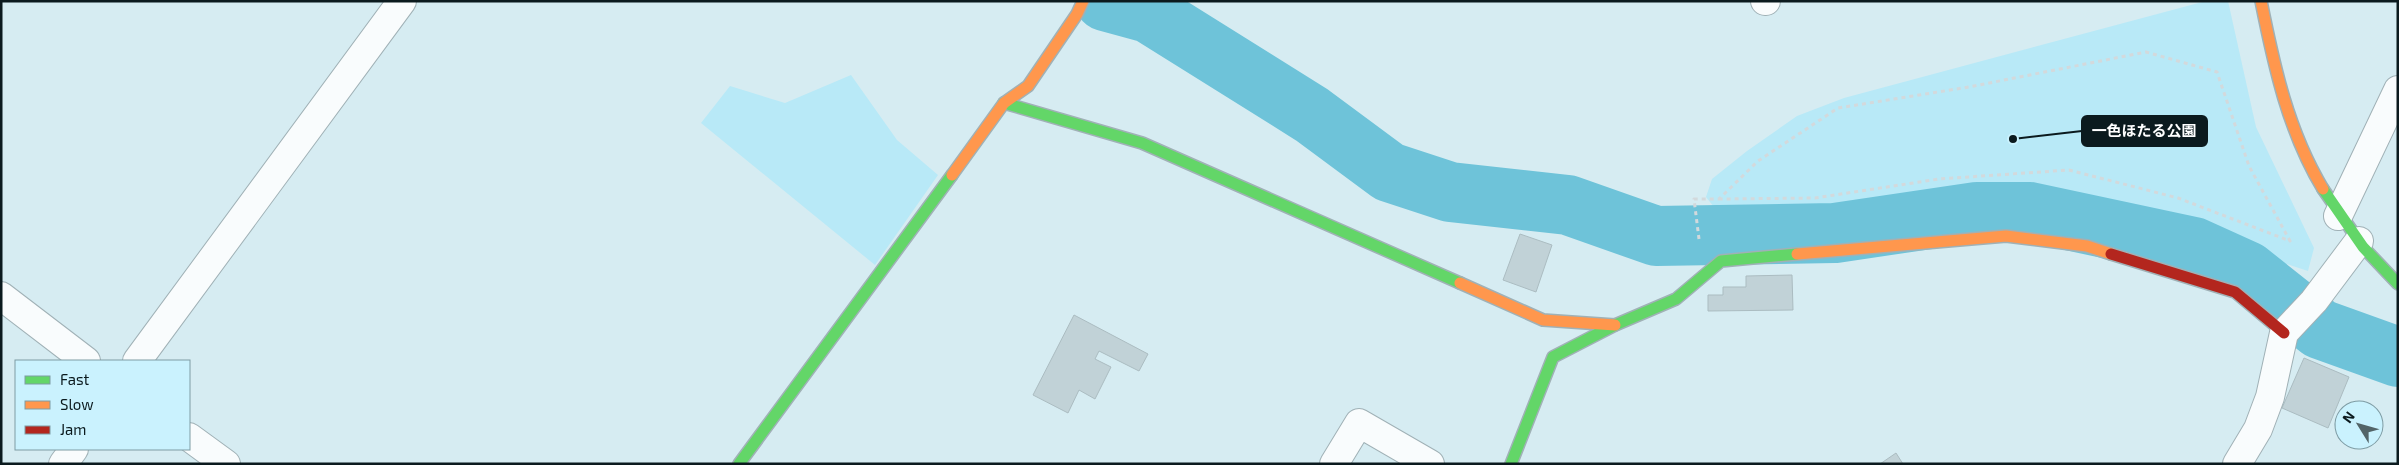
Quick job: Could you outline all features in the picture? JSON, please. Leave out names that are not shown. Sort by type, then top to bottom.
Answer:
[{"type":"street","points":[[138,360],[402,1]]},
{"type":"street","points":[[739,464],[1004,103],[1028,86],[1077,14],[1083,1]]},
{"type":"street","points":[[2261,1],[2289,115],[2311,166],[2338,216],[2381,268],[2398,284]]},
{"type":"street","points":[[2338,216],[2398,90]]},
{"type":"street","points":[[1004,103],[1142,142],[1543,320],[1616,325]]},
{"type":"street","points":[[1511,464],[1553,357],[1616,325],[1676,299],[1722,261],[2006,236],[2087,246],[2235,292],[2284,333]]},
{"type":"street","points":[[2237,464],[2258,429],[2270,397],[2284,333],[2314,301],[2359,241]]},
{"type":"street","points":[[1,296],[85,360]]},
{"type":"street","points":[[1334,464],[1359,423],[1430,464]]},
{"type":"street","points":[[190,438],[226,464]]},
{"type":"street","points":[[63,464],[73,450]]},
{"type":"path","points":[[1700,247],[1694,199],[1719,200],[1815,198],[1939,179],[2069,170],[2178,198],[2290,240],[2249,166],[2217,72],[2146,52],[1968,87],[1838,108],[1758,162],[1719,200]]},
{"type":"shaded area","points":[[2206,1],[2228,1],[2256,127],[2314,248],[2308,271],[2197,235],[2004,199],[1809,228],[1722,217],[1706,197],[1712,179],[1747,151],[1797,116],[1844,98]]},
{"type":"shaded area","points":[[851,75],[897,140],[938,175],[875,265],[701,123],[730,86],[785,103]]},
{"type":"building","points":[[1520,234],[1552,245],[1536,292],[1503,280]]},
{"type":"building","points":[[1792,275],[1793,310],[1708,311],[1708,295],[1723,295],[1723,287],[1746,287],[1746,276]]},
{"type":"building","points":[[1074,315],[1148,354],[1139,371],[1099,351],[1095,359],[1111,367],[1095,399],[1079,390],[1068,413],[1033,395]]},
{"type":"building","points":[[2304,358],[2349,377],[2340,400],[2334,400],[2334,413],[2328,428],[2282,408]]},
{"type":"building","points":[[1896,453],[1903,464],[1880,464]]},
{"type":"waterway","points":[[1105,1],[1149,13],[1312,115],[1389,172],[1450,192],[1568,205],[1656,236],[1835,233],[1977,212],[2030,212],[2194,247],[2247,271],[2320,329],[2398,357]]},
{"type":"traffic: fast","points":[[1004,103],[1142,143],[1460,283]]},
{"type":"traffic: fast","points":[[739,464],[952,175]]},
{"type":"traffic: fast","points":[[2323,189],[2363,247],[2398,284]]},
{"type":"traffic: fast","points":[[1511,464],[1553,357],[1615,325],[1676,299],[1721,261],[1797,254]]},
{"type":"traffic: slow","points":[[952,175],[1004,103],[1028,86],[1077,14],[1083,1]]},
{"type":"traffic: slow","points":[[2261,1],[2271,50],[2291,121],[2300,144],[2323,189]]},
{"type":"traffic: slow","points":[[1797,254],[2006,236],[2087,246],[2111,254]]},
{"type":"traffic: slow","points":[[1460,283],[1543,320],[1615,325]]},
{"type":"traffic: jam","points":[[2111,254],[2235,292],[2284,333]]},
{"type":"place","name":"一色ほたる公園","points":[[2013,139]]}]
